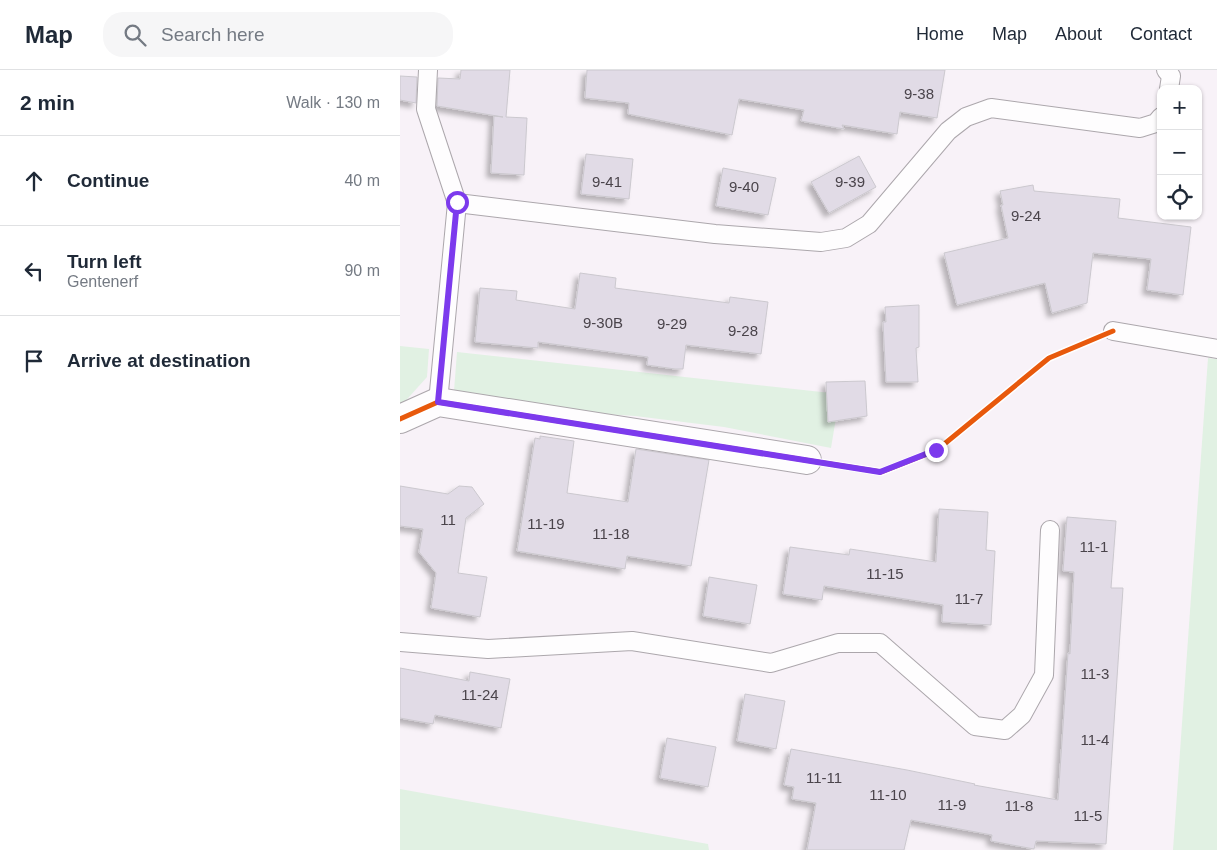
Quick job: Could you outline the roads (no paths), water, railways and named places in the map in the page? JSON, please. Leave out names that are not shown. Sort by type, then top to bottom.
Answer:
[{"type":"street","points":[[400,419],[438,402],[807,460]]},
{"type":"lane","points":[[428,70],[426,110],[457,202],[438,402]]},
{"type":"lane","points":[[1166,70],[1171,76],[1170,85]]},
{"type":"lane","points":[[457,202],[715,234],[820,242],[846,238],[869,224],[948,131],[966,116],[991,108],[1140,128],[1157,122]]},
{"type":"lane","points":[[1113,331],[1217,349]]},
{"type":"lane","points":[[400,642],[488,649],[632,641],[772,663],[838,643],[880,643],[976,726],[1005,730],[1022,715],[1044,675],[1050,530]]}]
